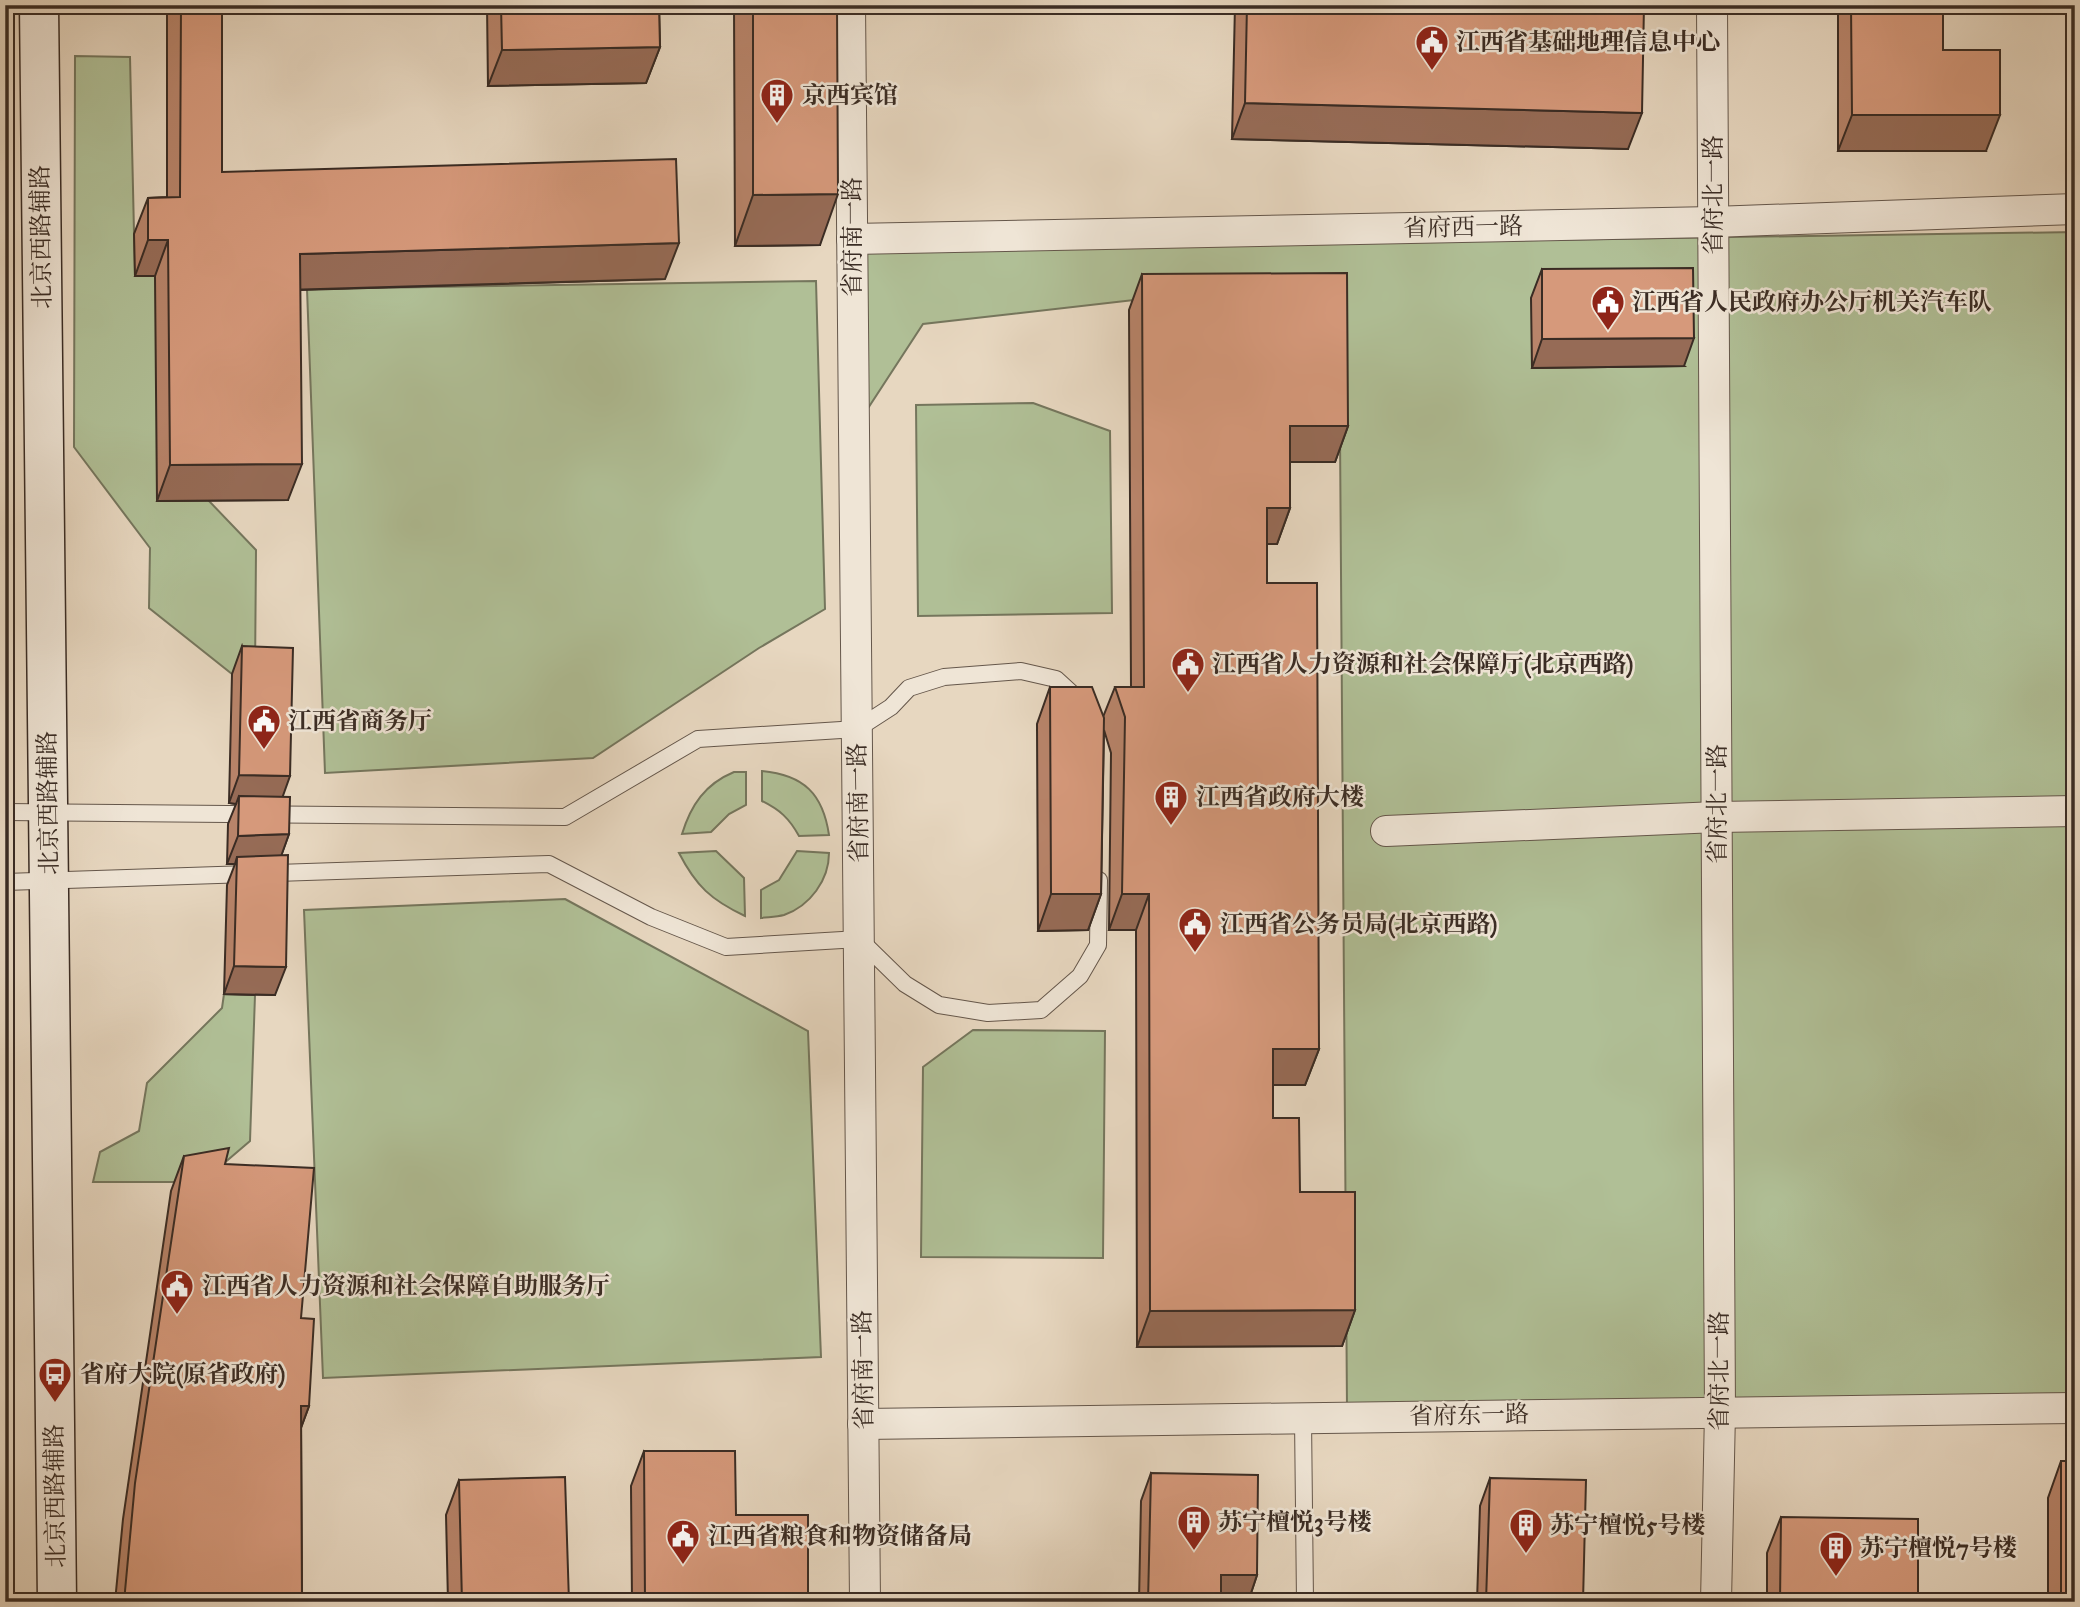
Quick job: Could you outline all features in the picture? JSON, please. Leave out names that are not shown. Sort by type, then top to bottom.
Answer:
[{"type":"main road","name":"北京西路辅路","points":[[39,5],[57,1602]]},
{"type":"street","name":"省府南一路","points":[[850,5],[865,1602]]},
{"type":"street","name":"省府北一路","points":[[1712,5],[1720,1412],[1716,1602]]},
{"type":"street","name":"省府西一路","points":[[852,239],[1713,222],[2075,209]]},
{"type":"street","points":[[1386,831],[1717,817],[2075,811]]},
{"type":"street","name":"省府东一路","points":[[863,1424],[2075,1408]]},
{"type":"lane","points":[[5,812],[565,817],[698,739],[857,729],[891,707],[909,688],[944,677],[1021,671],[1056,679],[1083,704],[1087,716]]},
{"type":"lane","points":[[5,882],[549,864],[651,917],[726,947],[859,939],[905,984],[939,1005],[988,1013],[1041,1010],[1080,976],[1098,944],[1099,862]]},
{"type":"lane","points":[[1303,1418],[1305,1602]]},
{"type":"green space","points":[[75,56],[130,57],[135,276],[155,276],[209,501],[256,550],[255,675],[232,674],[149,608],[150,548],[74,447]]},
{"type":"green space","points":[[2075,232],[2075,1396],[1347,1409],[1339,294],[1134,300],[923,324],[859,422],[861,250]]},
{"type":"green space","points":[[816,281],[825,609],[759,648],[593,758],[325,773],[307,289]]},
{"type":"green space","points":[[1033,403],[1110,431],[1112,613],[918,616],[916,405]]},
{"type":"green space","points":[[762,771],[789,777],[809,789],[822,808],[829,835],[799,836],[783,815],[762,801]]},
{"type":"green space","points":[[734,772],[746,772],[746,805],[729,814],[711,832],[682,834],[700,797],[715,783]]},
{"type":"green space","points":[[716,851],[744,878],[745,916],[706,891],[692,875],[679,853]]},
{"type":"green space","points":[[797,851],[829,853],[822,882],[810,899],[793,911],[781,916],[761,918],[761,890],[779,880]]},
{"type":"green space","points":[[565,899],[808,1031],[821,1357],[323,1378],[304,910]]},
{"type":"green space","points":[[224,994],[255,995],[250,1141],[202,1182],[93,1182],[100,1152],[139,1131],[147,1083],[222,1008]]},
{"type":"green space","points":[[973,1030],[1105,1031],[1103,1258],[921,1257],[923,1067]]},
{"type":"building","points":[[181,5],[222,5],[222,172],[676,159],[679,243],[300,254],[302,464],[170,465],[168,240],[148,240],[148,198],[180,197]]},
{"type":"building","points":[[501,5],[659,5],[660,47],[502,50]]},
{"type":"building","name":"京西宾馆","points":[[753,5],[837,5],[838,194],[753,195]]},
{"type":"building","name":"江西省基础地理信息中心","points":[[1247,5],[1644,5],[1642,113],[1245,103]]},
{"type":"building","points":[[1851,5],[1943,5],[1943,50],[2000,50],[2000,115],[1852,115]]},
{"type":"building","points":[[1693,268],[1694,338],[1542,339],[1542,269]]},
{"type":"building","name":"江西省政府大楼","points":[[1347,273],[1348,426],[1290,426],[1290,508],[1267,508],[1267,583],[1317,583],[1319,1049],[1273,1049],[1273,1118],[1299,1118],[1300,1192],[1355,1192],[1355,1310],[1150,1311],[1149,894],[1122,894],[1125,717],[1115,687],[1144,687],[1142,274]]},
{"type":"building","points":[[242,646],[293,648],[290,776],[239,775]]},
{"type":"building","points":[[1050,687],[1092,687],[1104,718],[1101,894],[1051,894]]},
{"type":"building","points":[[239,796],[290,797],[289,834],[238,836]]},
{"type":"building","points":[[288,855],[286,967],[234,966],[237,857]]},
{"type":"building","points":[[229,1148],[225,1164],[314,1168],[301,1318],[314,1319],[309,1406],[301,1406],[302,1602],[124,1602],[135,1483],[184,1156]]},
{"type":"building","points":[[644,1451],[735,1451],[736,1515],[808,1515],[808,1602],[645,1602]]},
{"type":"building","points":[[2061,1461],[2075,1461],[2075,1602],[2061,1602]]},
{"type":"building","name":"苏宁檀悦3号楼","points":[[1151,1473],[1258,1475],[1257,1575],[1221,1575],[1221,1602],[1148,1602]]},
{"type":"building","points":[[565,1477],[569,1602],[462,1602],[459,1480]]},
{"type":"building","name":"苏宁檀悦5号楼","points":[[1490,1478],[1586,1480],[1583,1602],[1486,1602]]},
{"type":"building","points":[[1781,1517],[1918,1519],[1918,1601],[1780,1602]]},
{"type":"place","name":"江西省基础地理信息中心","points":[[1432,72]]},
{"type":"place","name":"京西宾馆","points":[[777,125]]},
{"type":"place","name":"江西省人民政府办公厅机关汽车队","points":[[1608,332]]},
{"type":"place","name":"江西省人力资源和社会保障厅(北京西路)","points":[[1188,694]]},
{"type":"place","name":"江西省商务厅","points":[[264,751]]},
{"type":"place","name":"江西省政府大楼","points":[[1171,827]]},
{"type":"place","name":"江西省公务员局(北京西路)","points":[[1195,954]]},
{"type":"place","name":"江西省人力资源和社会保障自助服务厅","points":[[177,1316]]},
{"type":"place","name":"省府大院(原省政府)","points":[[55,1404]]},
{"type":"place","name":"苏宁檀悦3号楼","points":[[1194,1552]]},
{"type":"place","name":"苏宁檀悦5号楼","points":[[1526,1555]]},
{"type":"place","name":"江西省粮食和物资储备局","points":[[683,1566]]},
{"type":"place","name":"苏宁檀悦7号楼","points":[[1836,1578]]}]
